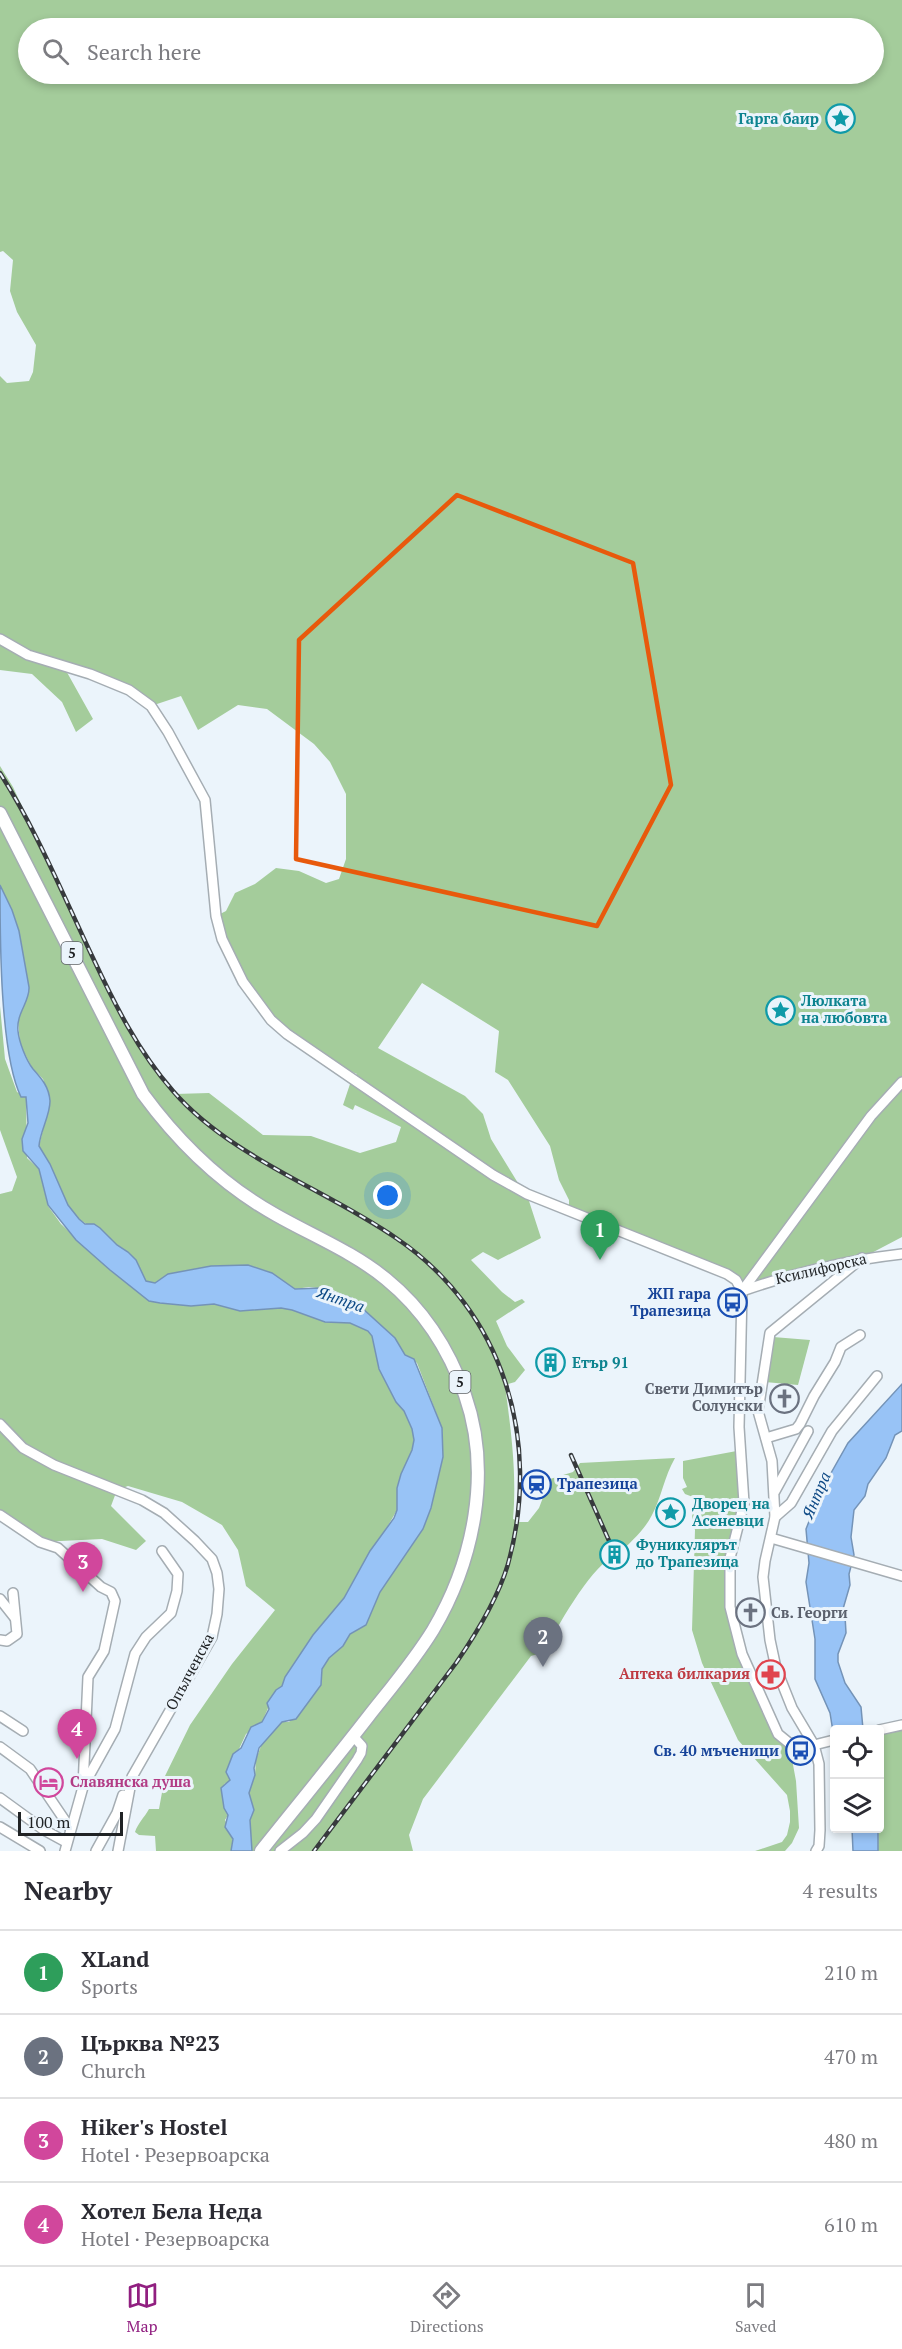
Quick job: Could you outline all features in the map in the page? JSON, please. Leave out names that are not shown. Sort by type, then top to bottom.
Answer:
[{"type":"main road","name":"5","points":[[0,813],[143,1094],[166,1125],[223,1180],[273,1214],[351,1255],[385,1278],[414,1305],[438,1336],[457,1373],[470,1409],[476,1443],[478,1474],[475,1512],[467,1552],[456,1583],[432,1631],[353,1736],[261,1851]]},
{"type":"street","points":[[0,639],[28,655],[90,674],[129,690],[151,706],[205,800],[216,916],[222,939],[243,982],[271,1020],[287,1034],[493,1175],[527,1194],[727,1274],[736,1280],[742,1291],[739,1426],[744,1503],[730,1558],[730,1607],[742,1654],[778,1734],[794,1744],[819,1744],[830,1741]]},
{"type":"street","points":[[742,1291],[871,1116],[902,1082]]},
{"type":"street","name":"Ксилифорска","points":[[742,1291],[793,1274],[862,1258],[902,1254]]},
{"type":"street","points":[[816,1851],[819,1846],[820,1830],[819,1744],[792,1708],[776,1668],[770,1640],[763,1577],[775,1517],[775,1491],[772,1461],[758,1412],[770,1333],[862,1258]]},
{"type":"street","points":[[766,1438],[796,1429],[841,1347],[860,1335]]},
{"type":"street","points":[[775,1517],[791,1503],[832,1431],[877,1376]]},
{"type":"street","name":"Опълченска","points":[[0,1424],[23,1448],[54,1465],[142,1500],[164,1514],[212,1559],[219,1589],[218,1614],[212,1637],[132,1777],[118,1851]]},
{"type":"street","points":[[775,1491],[808,1431]]},
{"type":"street","points":[[0,1515],[40,1542],[58,1548],[101,1587],[111,1592],[115,1601],[104,1652],[88,1677],[83,1787]]},
{"type":"street","points":[[771,1538],[902,1576]]},
{"type":"street","points":[[0,1798],[65,1847],[83,1787],[116,1729],[135,1654],[147,1637],[171,1613],[177,1591],[178,1574],[162,1551]]},
{"type":"street","points":[[0,1640],[7,1641],[17,1634],[13,1593]]},
{"type":"street","points":[[0,1599],[15,1618]]},
{"type":"street","points":[[0,1716],[24,1731]]},
{"type":"street","points":[[884,1728],[902,1725]]},
{"type":"street","points":[[279,1851],[303,1833],[316,1819],[361,1753],[360,1741],[353,1736]]},
{"type":"street","points":[[0,1747],[30,1768],[70,1828]]},
{"type":"street","points":[[96,1851],[117,1813],[132,1777]]},
{"type":"street","points":[[0,1827],[40,1851]]},
{"type":"highlighted area","points":[[457,495],[633,563],[671,785],[597,926],[296,859],[299,640]]},
{"type":"green space","points":[[0,0],[902,0],[902,1237],[862,1258],[742,1291],[736,1280],[569,1211],[569,1200],[559,1180],[550,1146],[508,1080],[495,1072],[499,1031],[422,983],[378,1048],[465,1096],[483,1114],[491,1139],[529,1201],[541,1238],[498,1260],[483,1252],[471,1260],[502,1292],[515,1302],[522,1299],[525,1302],[496,1321],[507,1346],[525,1370],[515,1382],[505,1385],[514,1469],[513,1519],[528,1522],[539,1508],[550,1479],[573,1472],[580,1463],[675,1458],[649,1521],[619,1554],[618,1551],[611,1553],[611,1558],[583,1587],[544,1652],[531,1656],[423,1799],[409,1835],[413,1851],[252,1851],[250,1820],[254,1810],[249,1793],[255,1775],[256,1759],[263,1741],[282,1722],[289,1722],[321,1685],[322,1669],[329,1658],[343,1646],[350,1634],[366,1625],[380,1592],[423,1529],[431,1508],[443,1457],[442,1428],[417,1363],[405,1355],[394,1338],[351,1298],[333,1290],[309,1287],[295,1289],[272,1273],[248,1265],[211,1266],[168,1274],[155,1283],[146,1281],[136,1260],[128,1252],[79,1219],[68,1205],[50,1164],[39,1146],[50,1101],[43,1079],[32,1068],[20,1044],[18,1020],[29,987],[19,931],[0,885],[0,766],[13,787],[118,1012],[137,1044],[175,1094],[209,1093],[263,1135],[311,1136],[360,1153],[396,1142],[401,1127],[355,1105],[353,1110],[343,1105],[350,1084],[357,1074],[329,1062],[260,1006],[216,916],[226,911],[235,893],[255,884],[276,868],[299,871],[326,883],[339,879],[346,859],[346,794],[330,762],[314,744],[267,709],[238,705],[198,730],[181,696],[151,706],[129,690],[64,667],[93,719],[76,732],[62,702],[32,674],[0,670],[0,376],[7,383],[29,381],[33,372],[36,345],[17,312],[10,291],[13,260],[3,251],[0,252]]},
{"type":"green space","points":[[0,1006],[5,1059],[17,1092],[26,1097],[27,1158],[39,1169],[48,1206],[61,1224],[110,1270],[150,1301],[191,1306],[214,1304],[240,1311],[281,1308],[325,1322],[350,1323],[368,1331],[372,1336],[379,1369],[412,1429],[414,1440],[412,1450],[397,1488],[397,1510],[381,1538],[370,1551],[344,1598],[313,1635],[282,1686],[276,1690],[262,1722],[246,1734],[227,1775],[230,1780],[224,1784],[228,1815],[225,1820],[233,1838],[231,1851],[156,1851],[155,1836],[139,1835],[135,1832],[149,1809],[159,1809],[165,1776],[190,1725],[232,1664],[275,1610],[246,1586],[238,1550],[222,1525],[182,1502],[128,1486],[117,1490],[111,1506],[146,1541],[136,1550],[102,1539],[40,1542],[0,1515],[0,1194],[12,1191],[17,1177],[0,1130]]},
{"type":"green space","points":[[773,1337],[810,1340],[798,1385],[765,1382]]},
{"type":"green space","points":[[742,1450],[744,1479],[730,1558],[735,1633],[772,1722],[789,1743],[796,1781],[799,1828],[792,1843],[785,1851],[755,1851],[782,1842],[787,1835],[790,1811],[787,1795],[738,1740],[702,1663],[692,1630],[695,1530],[692,1521],[693,1497],[685,1494],[682,1489],[687,1487],[683,1478],[683,1461]]},
{"type":"green space","points":[[896,1730],[902,1731],[902,1851],[878,1851],[878,1833],[884,1833],[884,1734]]},
{"type":"water","name":"Янтра","points":[[0,885],[19,931],[29,987],[18,1025],[20,1040],[28,1061],[48,1092],[50,1101],[39,1146],[50,1164],[68,1205],[79,1219],[85,1224],[94,1224],[100,1228],[117,1245],[128,1252],[136,1260],[146,1281],[155,1283],[168,1274],[211,1266],[248,1265],[272,1273],[295,1289],[321,1288],[351,1298],[395,1338],[405,1355],[414,1359],[442,1428],[443,1457],[431,1508],[423,1529],[380,1592],[366,1625],[350,1634],[343,1646],[329,1658],[322,1669],[321,1685],[296,1719],[282,1722],[259,1748],[254,1768],[255,1775],[249,1793],[254,1810],[250,1820],[252,1851],[231,1851],[233,1839],[225,1827],[228,1815],[224,1808],[221,1788],[230,1780],[226,1772],[233,1754],[241,1748],[251,1727],[262,1722],[269,1709],[267,1703],[276,1690],[282,1686],[285,1677],[313,1635],[344,1598],[370,1551],[394,1518],[397,1510],[397,1488],[412,1450],[414,1440],[412,1429],[379,1369],[372,1336],[368,1331],[350,1323],[325,1322],[281,1308],[240,1311],[214,1304],[191,1306],[149,1301],[76,1240],[48,1205],[39,1169],[23,1151],[22,1139],[28,1123],[26,1097],[21,1097],[14,1078],[5,1025],[1,964]]},
{"type":"water","points":[[902,1384],[902,1431],[895,1435],[886,1458],[868,1484],[865,1496],[854,1510],[851,1537],[854,1555],[849,1574],[850,1585],[843,1609],[846,1633],[838,1654],[838,1662],[845,1683],[861,1707],[863,1725],[832,1725],[830,1713],[815,1679],[815,1639],[806,1582],[809,1563],[806,1529],[822,1489],[848,1443]]},
{"type":"water","points":[[852,1833],[878,1833],[878,1851],[853,1851]]},
{"type":"railway","points":[[0,773],[38,840],[101,976],[138,1044],[160,1076],[196,1114],[222,1135],[279,1171],[368,1220],[396,1238],[433,1268],[464,1302],[488,1341],[505,1382],[516,1426],[520,1471],[517,1518],[508,1564],[498,1590],[479,1628],[456,1663],[314,1851]]},
{"type":"railway","points":[[571,1455],[614,1552]]},
{"type":"place","name":"Гарга баир","points":[[840,119]]},
{"type":"place","name":"Люлката на любовта","points":[[780,1010]]},
{"type":"place","name":"XLand","points":[[600,1260]]},
{"type":"place","name":"ЖП гара Трапезица","points":[[732,1303]]},
{"type":"place","name":"Етър 91","points":[[551,1363]]},
{"type":"place","name":"Свети Димитър Солунски","points":[[784,1398]]},
{"type":"place","name":"Трапезица","points":[[536,1484]]},
{"type":"place","name":"Дворец на Асеневци","points":[[671,1513]]},
{"type":"place","name":"Фуникулярът до Трапезица","points":[[615,1554]]},
{"type":"place","name":"Hiker's Hostel","points":[[83,1592]]},
{"type":"place","name":"Св. Георги","points":[[750,1613]]},
{"type":"place","name":"Църква №23","points":[[543,1667]]},
{"type":"place","name":"Аптека билкария","points":[[771,1674]]},
{"type":"place","name":"Св. 40 мъченици","points":[[800,1751]]},
{"type":"place","name":"Xотел Бела Неда","points":[[77,1759]]},
{"type":"place","name":"Славянска душа","points":[[49,1782]]}]
